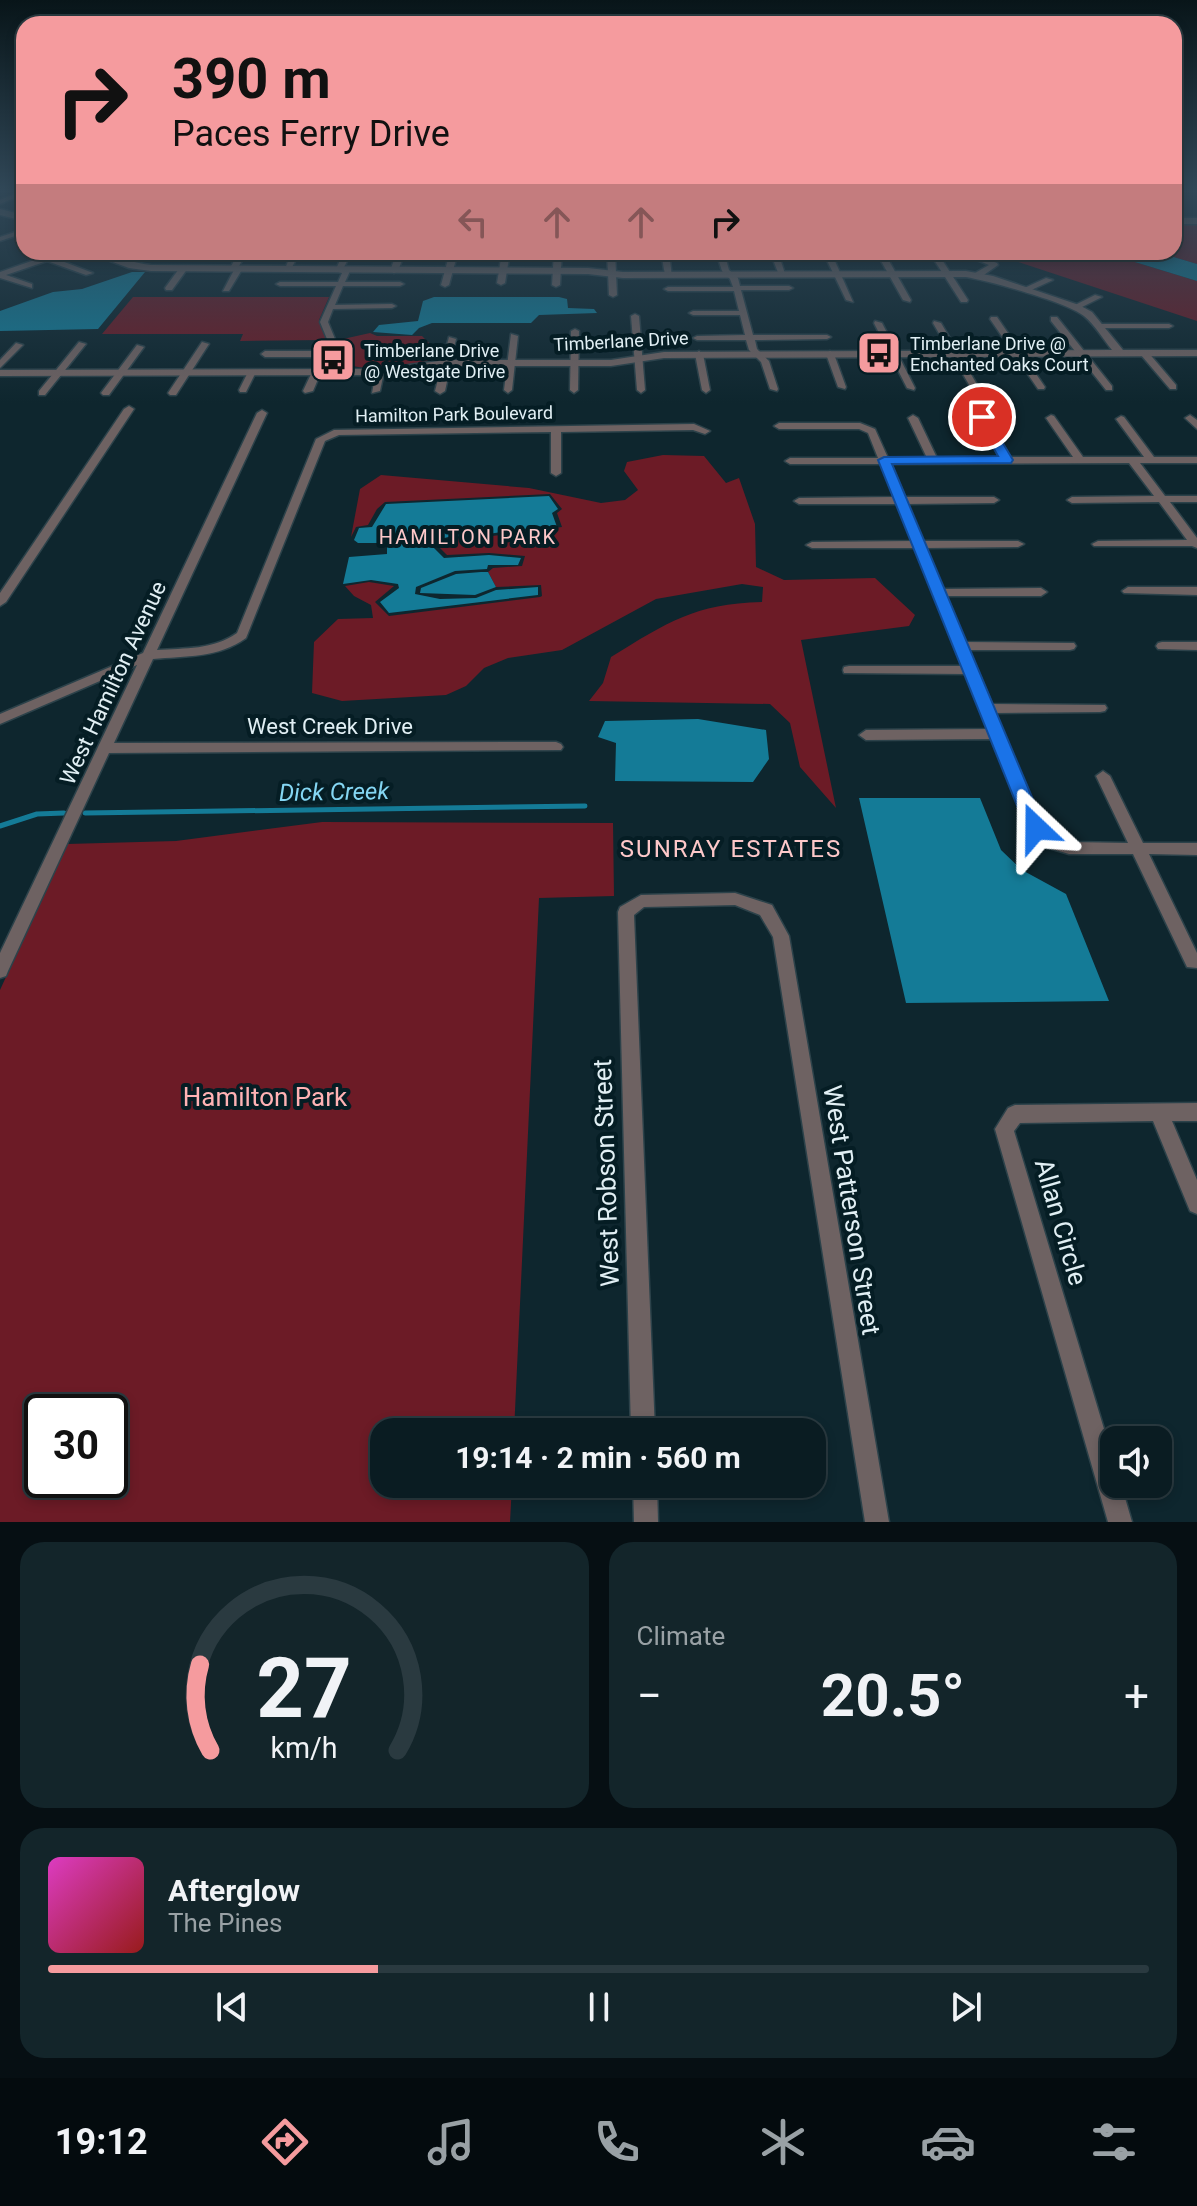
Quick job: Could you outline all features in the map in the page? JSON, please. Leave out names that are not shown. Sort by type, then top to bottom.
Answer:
[{"type":"street","points":[[0,274],[38,261]]},
{"type":"street","points":[[55,261],[89,273]]},
{"type":"street","points":[[117,261],[132,266],[342,271],[978,275],[1088,314],[1120,353]]},
{"type":"street","points":[[226,289],[240,261]]},
{"type":"street","points":[[287,269],[291,261]]},
{"type":"street","points":[[308,391],[331,339],[324,322],[340,285],[345,261]]},
{"type":"street","points":[[394,271],[398,261]]},
{"type":"street","points":[[445,285],[452,261]]},
{"type":"street","points":[[501,283],[505,261]]},
{"type":"street","points":[[556,285],[558,261]]},
{"type":"street","points":[[611,261],[613,295]]},
{"type":"street","points":[[667,261],[669,275]]},
{"type":"street","points":[[724,261],[737,288],[753,350],[765,361],[774,389]]},
{"type":"street","points":[[778,261],[783,275]]},
{"type":"street","points":[[832,261],[850,300]]},
{"type":"street","points":[[885,261],[907,300]]},
{"type":"street","points":[[939,261],[964,300]]},
{"type":"street","points":[[978,275],[994,265],[986,261]]},
{"type":"street","points":[[169,288],[184,268]]},
{"type":"street","points":[[0,274],[29,286]]},
{"type":"street","points":[[1024,290],[1049,280]]},
{"type":"street","points":[[280,284],[400,284]]},
{"type":"street","points":[[668,289],[789,288]]},
{"type":"street","points":[[1075,307],[1098,297]]},
{"type":"street","points":[[330,307],[392,306]]},
{"type":"street","points":[[693,313],[743,313]]},
{"type":"street","points":[[635,316],[641,390]]},
{"type":"street","points":[[994,319],[1041,387]]},
{"type":"street","points":[[1054,319],[1109,388]]},
{"type":"street","points":[[878,323],[911,388]]},
{"type":"street","points":[[937,323],[975,388]]},
{"type":"street","points":[[1099,326],[1169,326]]},
{"type":"street","points":[[574,390],[575,331]]},
{"type":"street","points":[[508,390],[514,336]]},
{"type":"street","points":[[697,338],[827,337]]},
{"type":"street","points":[[440,391],[452,339]]},
{"type":"street","points":[[42,393],[82,344]]},
{"type":"street","points":[[173,393],[205,344]]},
{"type":"street","points":[[0,365],[19,345]]},
{"type":"street","points":[[106,393],[140,347]]},
{"type":"street","points":[[1144,353],[1173,387]]},
{"type":"street","name":"Timberlane Drive","points":[[0,373],[380,372],[446,363],[574,363],[699,354],[1197,353]]},
{"type":"street","points":[[265,354],[325,354]]},
{"type":"street","points":[[699,354],[706,390]]},
{"type":"street","points":[[830,354],[842,387]]},
{"type":"street","points":[[243,390],[252,372]]},
{"type":"street","points":[[375,391],[380,372]]},
{"type":"street","points":[[0,602],[129,409]]},
{"type":"street","name":"West Hamilton Avenue","points":[[0,971],[262,413]]},
{"type":"street","points":[[982,417],[1006,460]]},
{"type":"street","points":[[913,418],[933,460]]},
{"type":"street","points":[[1051,418],[1080,460]]},
{"type":"street","points":[[1121,419],[1151,460]]},
{"type":"street","points":[[779,426],[860,426],[872,431],[1036,828],[1043,837],[1069,848],[1197,849]]},
{"type":"street","name":"Hamilton Park Boulevard","points":[[149,655],[211,650],[231,643],[242,635],[321,439],[337,432],[694,427],[705,431]]},
{"type":"street","points":[[556,428],[556,473]]},
{"type":"street","points":[[1132,460],[1196,544]]},
{"type":"street","points":[[790,461],[1197,460]]},
{"type":"street","points":[[1072,500],[1197,499]]},
{"type":"street","points":[[799,501],[994,500]]},
{"type":"street","points":[[812,545],[1018,544]]},
{"type":"street","points":[[1098,544],[1196,544]]},
{"type":"street","points":[[1128,591],[1197,591]]},
{"type":"street","points":[[939,593],[1041,592]]},
{"type":"street","points":[[961,646],[1070,646]]},
{"type":"street","points":[[1162,646],[1197,646]]},
{"type":"street","points":[[0,719],[149,655]]},
{"type":"street","points":[[849,670],[971,670]]},
{"type":"street","points":[[987,709],[1100,708]]},
{"type":"street","points":[[866,735],[997,734]]},
{"type":"street","name":"West Creek Drive","points":[[105,748],[556,747]]},
{"type":"street","points":[[1103,776],[1193,962]]},
{"type":"street","name":"West Robson Street","points":[[643,1418],[626,912],[641,901],[735,899],[766,910]]},
{"type":"street","name":"West Patterson Street","points":[[766,910],[781,936],[877,1522]]},
{"type":"street","name":"Allan Circle","points":[[1120,1522],[1004,1129],[1015,1114],[1197,1112]]},
{"type":"street","points":[[1159,1113],[1197,1204]]},
{"type":"street","points":[[645,1498],[646,1522]]},
{"type":"green space","points":[[1015,261],[1132,261],[1197,281],[1197,321]]},
{"type":"green space","points":[[133,297],[329,297],[319,320],[325,340],[240,341],[243,334],[102,334]]},
{"type":"green space","points":[[370,333],[377,336],[422,336],[431,345],[428,361],[371,368],[348,365],[338,360],[337,352],[343,339]]},
{"type":"green space","points":[[663,455],[704,456],[726,483],[739,478],[755,524],[756,567],[784,580],[875,578],[915,615],[909,626],[801,640],[836,808],[800,767],[790,723],[770,704],[589,701],[603,683],[611,657],[682,617],[718,607],[762,602],[763,587],[742,584],[656,599],[562,650],[508,658],[484,668],[466,686],[446,695],[342,701],[312,693],[314,642],[338,619],[373,618],[371,605],[354,596],[345,586],[369,582],[394,586],[375,602],[389,616],[540,597],[541,585],[496,587],[488,572],[493,568],[522,566],[525,556],[489,553],[447,555],[438,546],[452,538],[469,539],[562,527],[557,513],[562,509],[550,494],[385,502],[368,525],[356,527],[351,537],[360,489],[381,475],[529,488],[601,503],[625,500],[638,490],[624,471],[627,462]]},
{"type":"green space","name":"Hamilton Park","points":[[322,822],[613,823],[614,896],[539,898],[515,1418],[370,1418],[370,1498],[511,1498],[510,1522],[0,1522],[0,990],[67,844],[176,841]]},
{"type":"water","points":[[1132,261],[1187,261],[1197,264],[1197,281]]},
{"type":"water","points":[[132,272],[145,272],[98,329],[0,331],[0,311],[53,292],[82,289]]},
{"type":"water","points":[[434,297],[559,297],[567,299],[568,308],[594,309],[597,313],[539,315],[531,323],[432,323],[419,328],[412,335],[373,332],[379,325],[418,321],[423,301]]},
{"type":"water","points":[[549,496],[558,509],[552,513],[557,527],[452,536],[437,540],[432,546],[444,558],[489,555],[521,558],[518,565],[488,565],[487,569],[455,571],[416,587],[415,594],[440,599],[476,598],[496,590],[538,587],[538,595],[389,613],[380,602],[399,588],[398,584],[371,580],[343,584],[349,557],[387,554],[387,543],[358,543],[354,540],[359,528],[372,527],[386,504]]},
{"type":"water","points":[[488,572],[496,587],[475,595],[420,593],[421,588],[456,574]]},
{"type":"water","points":[[698,719],[766,730],[769,759],[753,782],[615,781],[616,743],[598,737],[605,721]]},
{"type":"water","points":[[859,798],[980,798],[1001,850],[1022,870],[1066,894],[1109,1001],[906,1003]]},
{"type":"waterway","name":"Dick Creek","points":[[85,813],[585,806]]},
{"type":"waterway","name":"Dick Creek","points":[[0,826],[37,814],[64,813]]},
{"type":"place","name":"Timberlane Drive @ Enchanted Oaks Court","points":[[879,353]]},
{"type":"place","name":"Timberlane Drive @ Westgate Drive","points":[[333,360]]},
{"type":"district","name":"HAMILTON PARK","points":[[468,537]]},
{"type":"district","name":"SUNRAY ESTATES","points":[[731,849]]},
{"type":"route","points":[[982,417],[1006,460],[884,460],[1036,828]]}]
